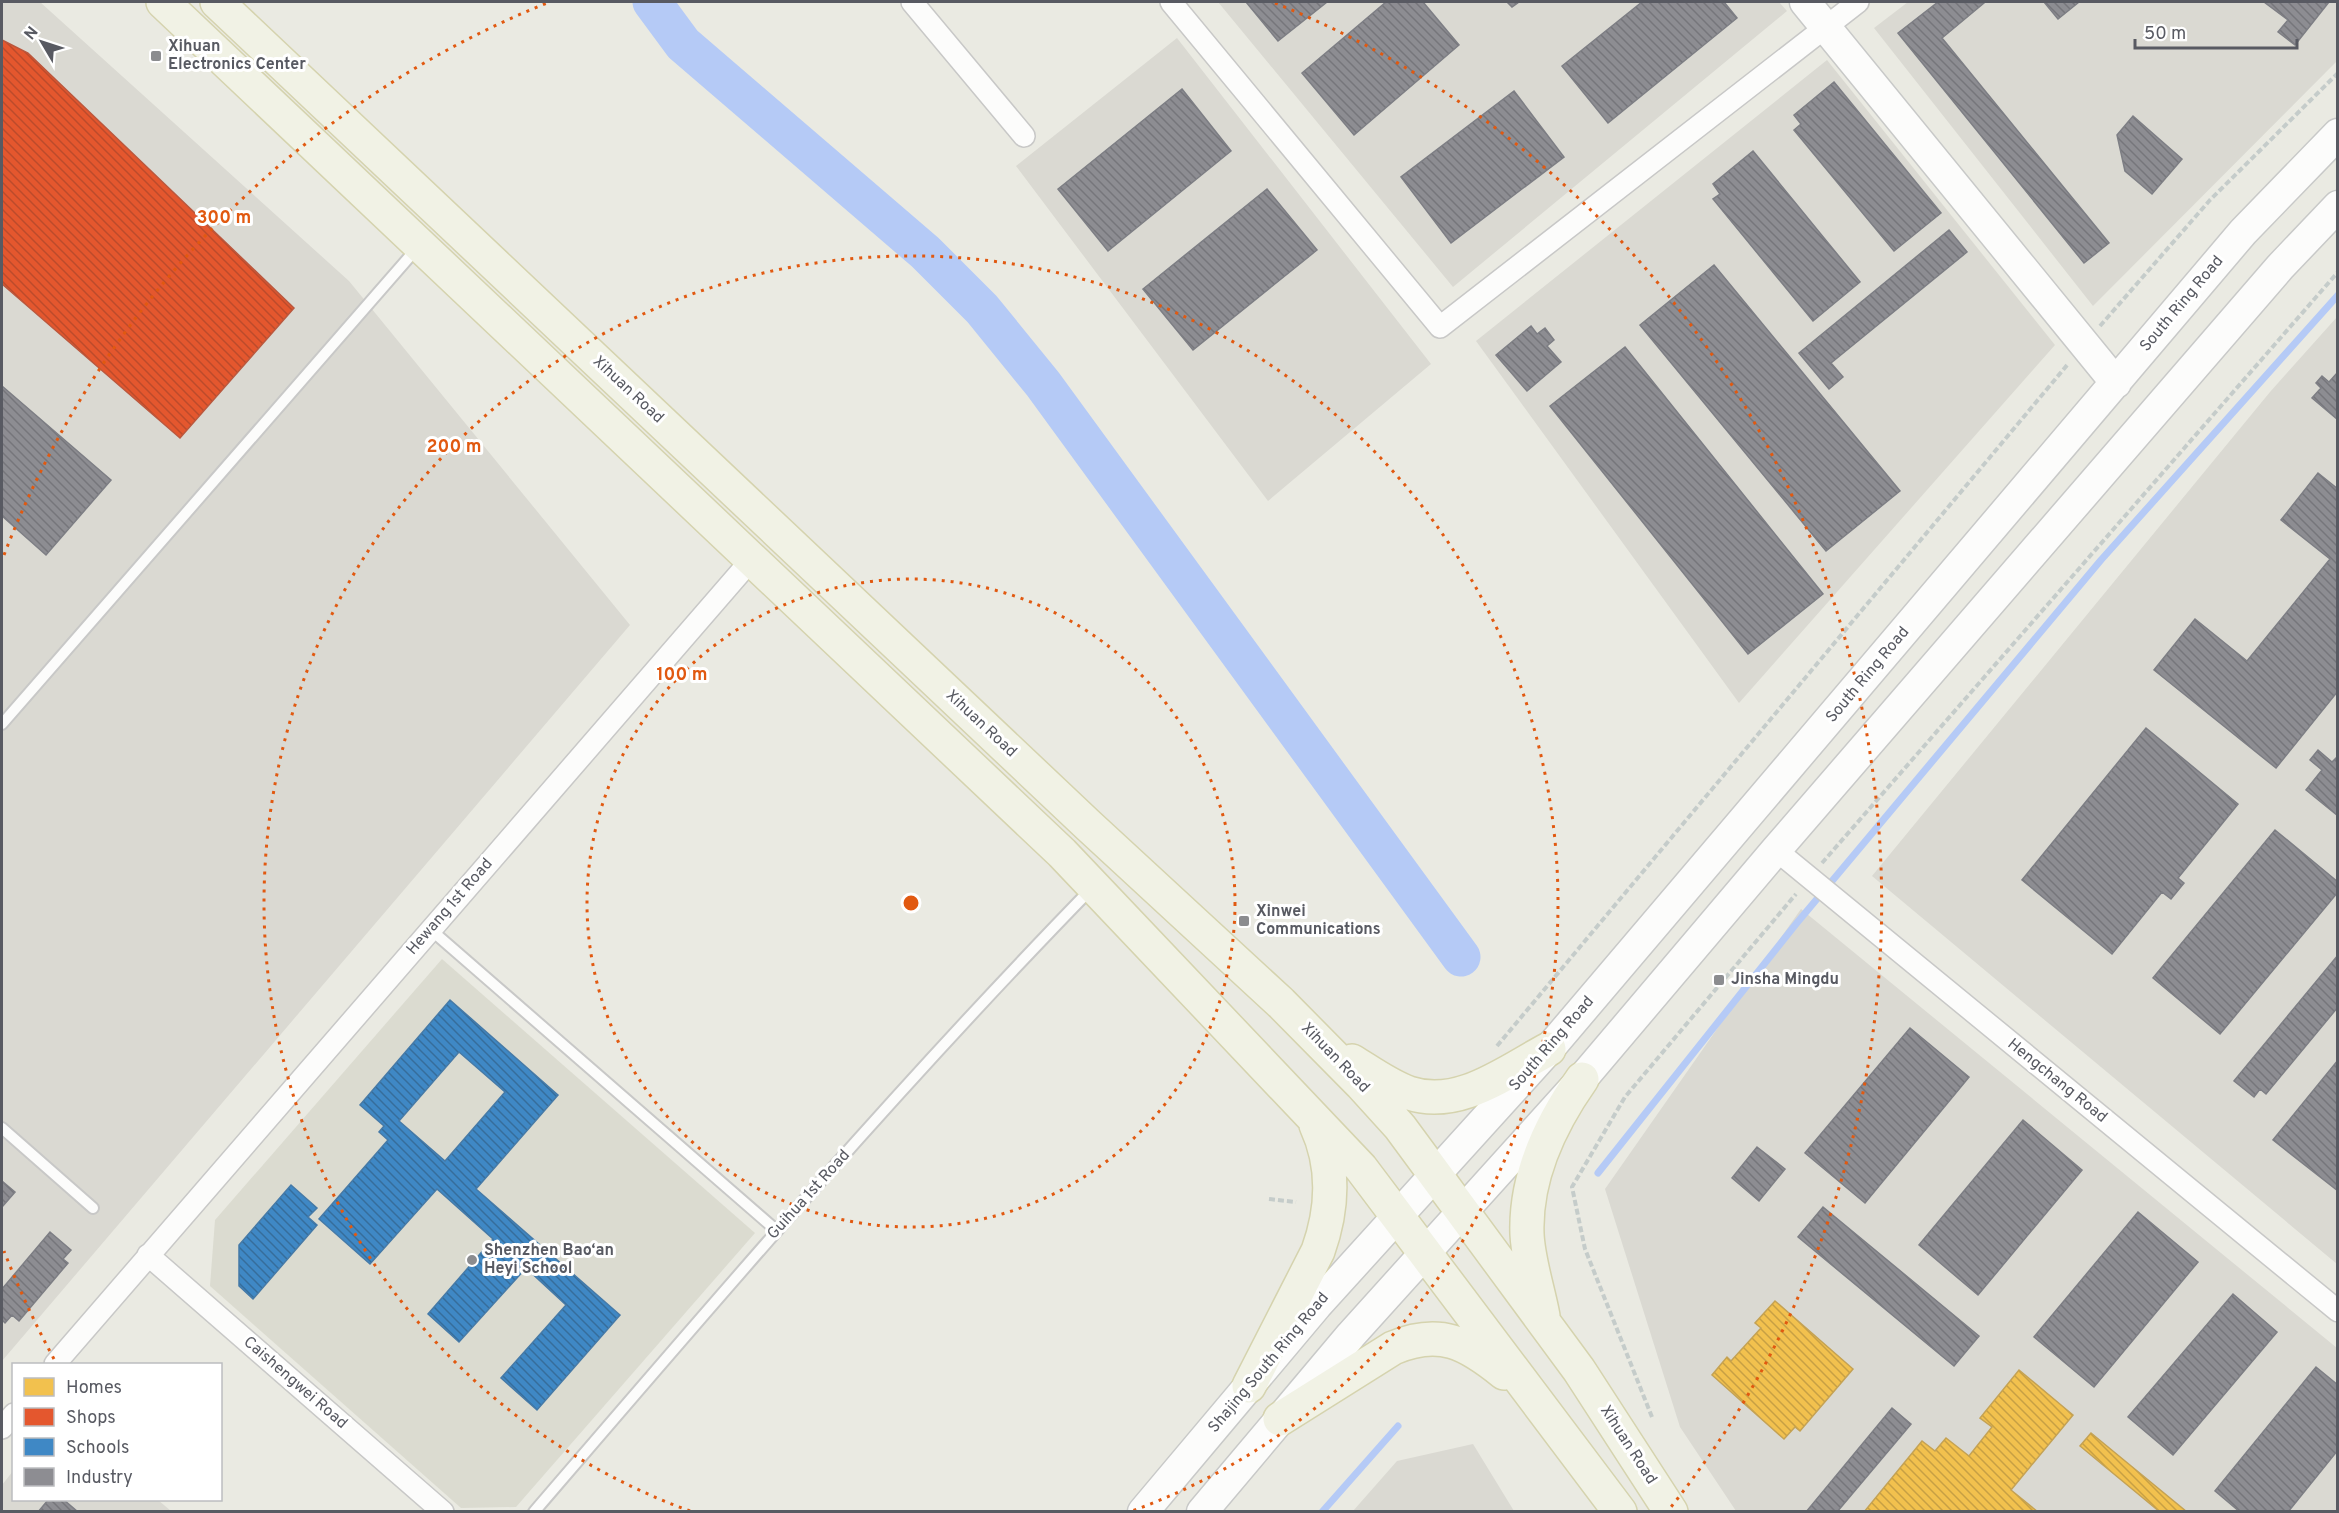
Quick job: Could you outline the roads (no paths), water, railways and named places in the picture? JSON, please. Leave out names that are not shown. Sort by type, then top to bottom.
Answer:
[{"type":"main road","points":[[163,2],[1054,844],[1361,1168],[1620,1512]]},
{"type":"main road","name":"Xihuan Road","points":[[217,2],[1322,1043],[1400,1127],[1579,1370],[1671,1512]]},
{"type":"main road","points":[[1805,2],[2116,383]]},
{"type":"main road","name":"South Ring Road","points":[[1398,1216],[1549,1049],[2242,232],[2337,134]]},
{"type":"main road","points":[[1202,1512],[1280,1419],[1582,1079],[1776,850],[2280,267],[2337,206]]},
{"type":"main road","points":[[1322,1043],[1407,1092],[1427,1098],[1448,1097],[1469,1092],[1549,1049]]},
{"type":"main road","points":[[1544,1323],[1527,1235],[1532,1190],[1537,1168],[1555,1121],[1582,1079]]},
{"type":"main road","points":[[1249,1386],[1318,1251],[1325,1231],[1330,1210],[1329,1171],[1326,1152],[1313,1118]]},
{"type":"main road","name":"Shajing South Ring Road","points":[[1143,1512],[1249,1386],[1398,1216]]},
{"type":"main road","points":[[1280,1419],[1394,1348],[1411,1341],[1429,1339],[1448,1340],[1466,1346],[1538,1401]]},
{"type":"street","points":[[912,2],[1024,136]]},
{"type":"street","points":[[1172,2],[1440,327],[1858,2]]},
{"type":"street","name":"Hewang 1st Road","points":[[57,1363],[752,559]]},
{"type":"street","name":"Hengchang Road","points":[[1776,850],[2337,1311]]},
{"type":"street","name":"Caishengwei Road","points":[[148,1255],[443,1512]]},
{"type":"street","points":[[2,1428],[12,1416]]},
{"type":"lane","points":[[2,724],[420,245]]},
{"type":"lane","name":"Guihua 1st Road","points":[[534,1512],[776,1230],[1023,959],[1094,886]]},
{"type":"lane","points":[[430,929],[776,1230]]},
{"type":"lane","points":[[2,1128],[93,1208]]},
{"type":"waterway","points":[[652,2],[683,44],[925,252],[982,309],[1043,384],[1461,957]]},
{"type":"waterway","points":[[1598,1173],[1796,924],[2101,560],[2338,295]]},
{"type":"waterway","points":[[1322,1512],[1398,1426]]},
{"type":"place","name":"Xihuan Electronics Center","points":[[156,56]]},
{"type":"place","name":"Xinwei Communications","points":[[1244,921]]},
{"type":"place","name":"Jinsha Mingdu","points":[[1719,980]]},
{"type":"place","name":"Shenzhen Bao‘an Heyi School","points":[[472,1260]]}]
